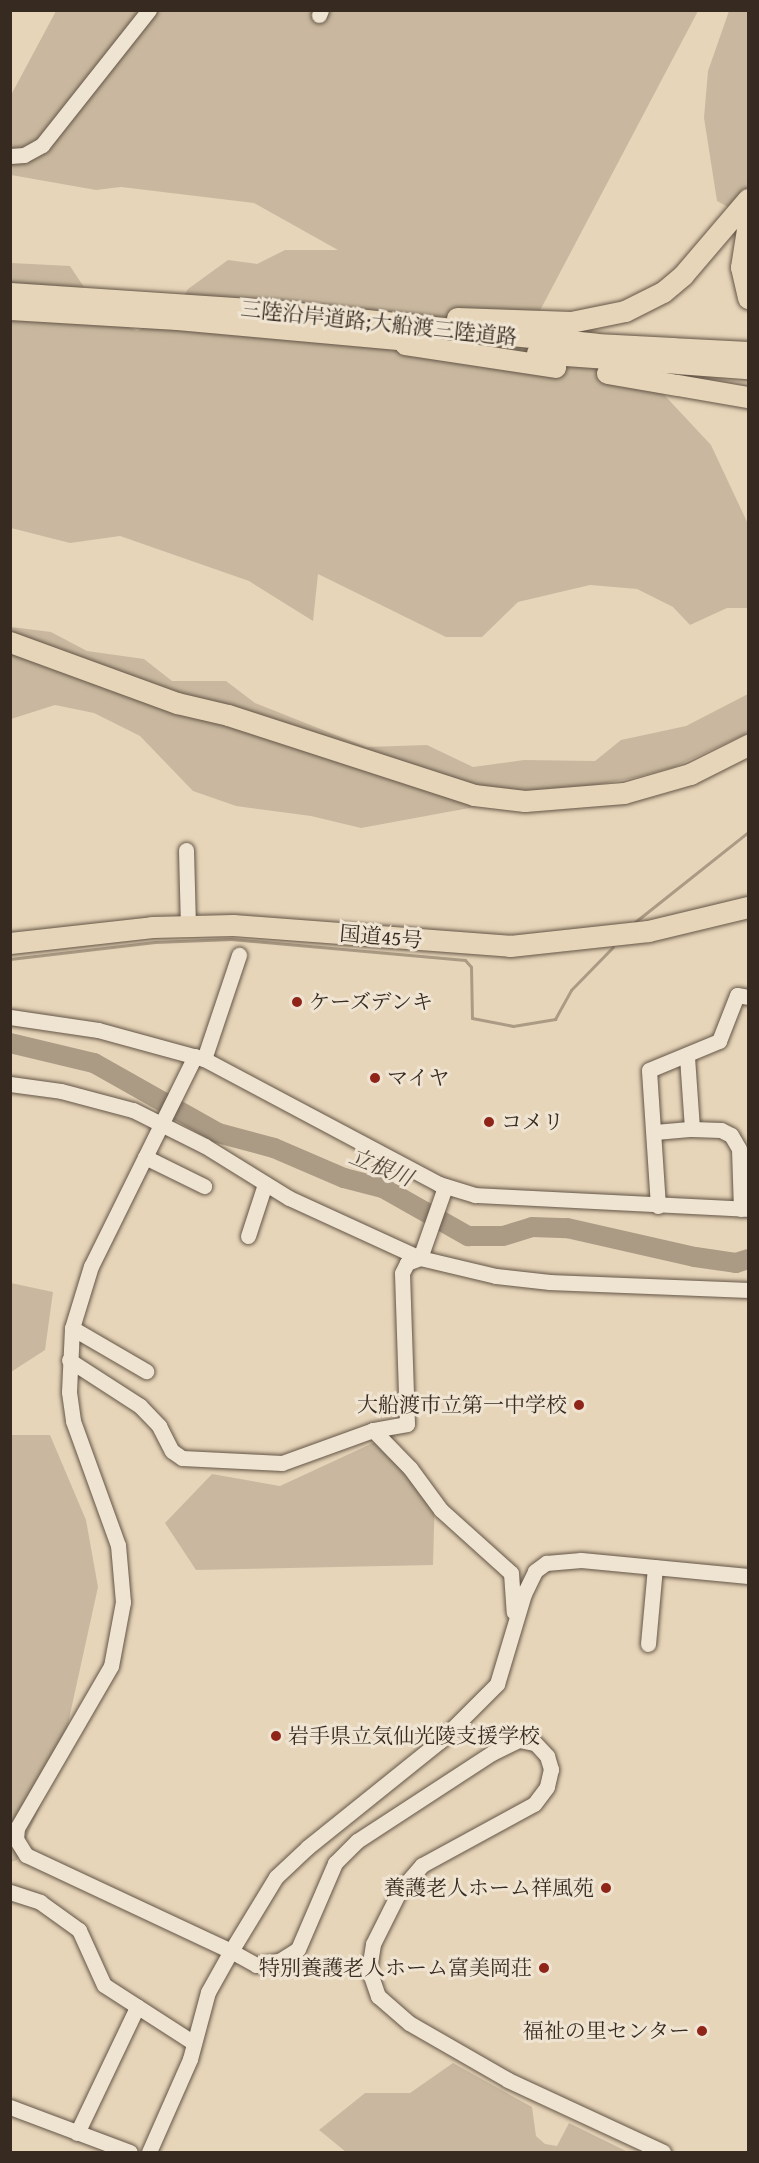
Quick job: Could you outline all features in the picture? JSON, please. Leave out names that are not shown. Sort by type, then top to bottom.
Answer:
[{"type":"highway","points":[[346,327],[571,322],[626,311],[663,292],[683,275],[748,199]]},
{"type":"highway","points":[[748,224],[741,267],[748,298]]},
{"type":"highway","name":"三陸沿岸道路;大船渡三陸道路","points":[[13,301],[346,327],[748,352]]},
{"type":"highway","points":[[346,327],[748,396]]},
{"type":"highway","name":"三陸沿岸道路;大船渡三陸道路","points":[[346,327],[596,360],[748,368]]},
{"type":"highway","points":[[10,642],[177,703],[228,715],[429,783],[474,795],[525,801],[598,797],[651,787],[690,774],[748,745]]},
{"type":"highway","points":[[177,703],[226,728],[438,800],[525,814],[627,805],[694,784],[748,758]]},
{"type":"highway","name":"国道45号","points":[[10,943],[188,925],[275,927],[510,946],[648,931],[748,907]]},
{"type":"street","points":[[10,156],[24,155],[42,145],[149,10]]},
{"type":"street","points":[[186,850],[188,925]]},
{"type":"street","points":[[239,955],[196,1061],[91,1266],[72,1328],[69,1360],[73,1421],[118,1545],[123,1602],[111,1666],[17,1828],[14,1844],[26,1855],[231,1951],[256,1965],[279,1961],[298,1949],[335,1863],[357,1841],[492,1753],[519,1740],[535,1743],[551,1769],[547,1787],[534,1804],[422,1865],[400,1890],[373,1944],[369,1970],[378,1996],[409,2023],[508,2080],[663,2152]]},
{"type":"street","points":[[658,1206],[655,1132],[649,1070],[658,1063],[687,1057],[723,1038],[737,995],[748,997]]},
{"type":"street","points":[[10,1017],[98,1030],[196,1061],[442,1193],[493,1198],[745,1209],[736,1141],[721,1130],[692,1129],[655,1132]]},
{"type":"street","points":[[687,1057],[692,1129]]},
{"type":"street","points":[[10,1084],[104,1101],[164,1120],[265,1184],[422,1255],[496,1276],[550,1282],[748,1290]]},
{"type":"street","points":[[146,1157],[204,1186]]},
{"type":"street","points":[[248,1236],[265,1184]]},
{"type":"street","points":[[69,1360],[140,1406],[159,1426],[172,1451],[182,1458],[282,1463],[374,1430],[407,1424],[402,1273],[407,1263],[422,1255],[442,1193]]},
{"type":"street","points":[[72,1328],[146,1371]]},
{"type":"street","points":[[374,1430],[410,1468],[441,1510],[511,1573],[514,1636]]},
{"type":"street","points":[[149,2152],[194,2043],[208,1992],[276,1877],[308,1847],[440,1741],[497,1683],[514,1636],[524,1594],[535,1571],[546,1563],[580,1560],[748,1576]]},
{"type":"street","points":[[648,1644],[654,1568]]},
{"type":"street","points":[[10,1892],[40,1902],[79,1930],[104,1985],[194,2043]]},
{"type":"street","points":[[77,2133],[137,2007]]},
{"type":"street","points":[[10,2107],[130,2152]]},
{"type":"shaded area","points":[[56,11],[698,11],[525,339],[654,384],[711,445],[748,524],[748,608],[727,608],[690,625],[673,607],[637,589],[590,585],[518,602],[482,637],[446,637],[318,574],[313,621],[249,581],[120,536],[70,543],[11,528],[11,263],[70,266],[101,313],[137,331],[159,320],[179,304],[188,289],[228,260],[257,264],[285,250],[338,250],[254,203],[121,187],[96,190],[11,175],[11,95]]},
{"type":"shaded area","points":[[729,11],[748,11],[748,218],[717,201],[704,118],[708,71]]},
{"type":"shaded area","points":[[11,627],[51,632],[87,651],[144,659],[172,681],[226,681],[255,703],[366,747],[427,745],[473,767],[524,760],[595,761],[621,740],[686,726],[748,694],[748,733],[674,767],[633,778],[361,828],[311,816],[236,806],[193,791],[140,736],[94,713],[55,705],[11,719]]},
{"type":"shaded area","points":[[11,1283],[53,1292],[45,1350],[11,1372]]},
{"type":"shaded area","points":[[11,1435],[50,1435],[86,1520],[98,1587],[60,1760],[17,1860],[11,1862]]},
{"type":"shaded area","points":[[375,1442],[435,1493],[433,1565],[196,1570],[165,1523],[212,1474],[280,1486]]},
{"type":"shaded area","points":[[453,2063],[532,2107],[536,2136],[545,2144],[557,2146],[569,2123],[626,2151],[346,2152],[319,2130],[365,2093],[410,2093]]},
{"type":"waterway","points":[[635,922],[748,832]]},
{"type":"waterway","points":[[10,959],[155,942],[231,939],[465,960],[471,967],[472,1018],[513,1026],[555,1019],[571,990],[613,947]]},
{"type":"waterway","name":"立根川","points":[[10,1043],[94,1063],[218,1133],[274,1148],[344,1178],[383,1188],[468,1236],[503,1236],[532,1227],[567,1228],[695,1257],[736,1263],[748,1259]]},
{"type":"place","name":"ケーズデンキ","points":[[297,1002]]},
{"type":"place","name":"マイヤ","points":[[375,1078]]},
{"type":"place","name":"コメリ","points":[[489,1122]]},
{"type":"place","name":"大船渡市立第一中学校","points":[[579,1405]]},
{"type":"place","name":"岩手県立気仙光陵支援学校","points":[[276,1736]]},
{"type":"place","name":"養護老人ホーム祥風苑","points":[[606,1888]]},
{"type":"place","name":"特別養護老人ホーム富美岡荘","points":[[544,1968]]},
{"type":"place","name":"福祉の里センター","points":[[702,2031]]}]
